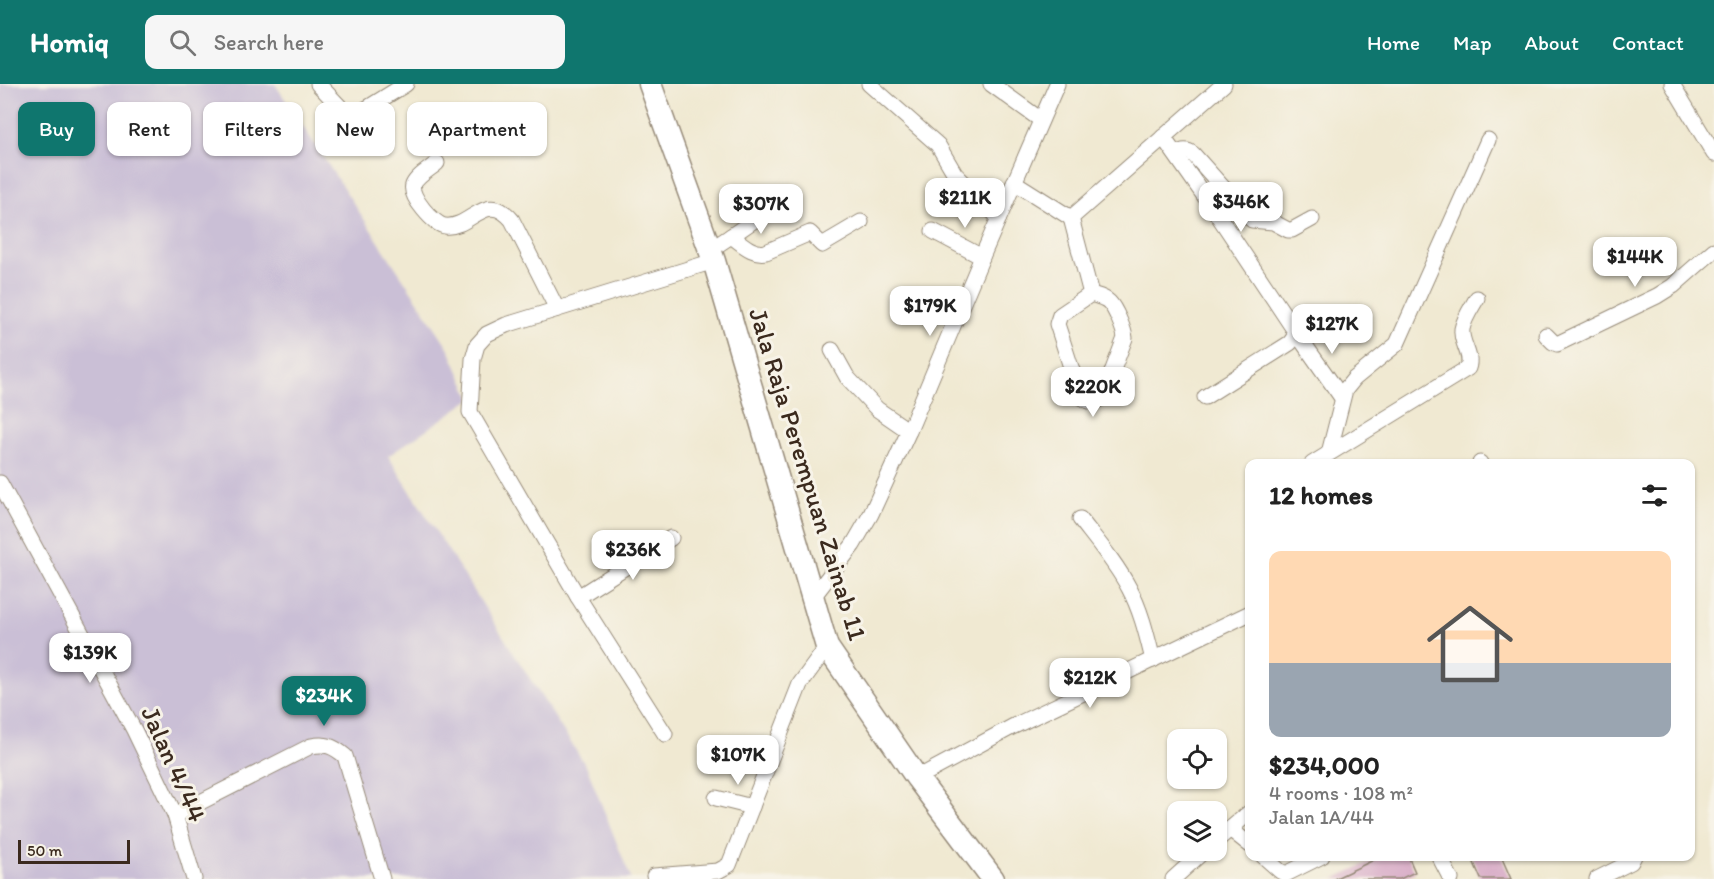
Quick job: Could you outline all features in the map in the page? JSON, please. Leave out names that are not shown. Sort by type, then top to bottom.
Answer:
[{"type":"main road","name":"Jala Raja Perempuan Zainab 11","points":[[650,84],[712,255],[827,647],[917,778],[993,879]]},
{"type":"street","points":[[318,84],[342,109],[351,114],[362,112],[406,84]]},
{"type":"street","points":[[869,84],[938,145],[955,174],[999,218]]},
{"type":"street","points":[[991,84],[1041,120]]},
{"type":"street","points":[[813,597],[853,545],[871,514],[909,431],[1057,84]]},
{"type":"street","points":[[1071,218],[1224,84]]},
{"type":"street","points":[[1672,84],[1714,154]]},
{"type":"street","points":[[1164,137],[1342,398]]},
{"type":"street","points":[[1329,453],[1346,390],[1353,379],[1397,345],[1488,140]]},
{"type":"street","points":[[1176,154],[1182,150],[1193,154],[1252,220]]},
{"type":"street","points":[[437,163],[412,187],[414,196],[432,219],[438,224],[453,226],[489,208],[502,211],[512,220],[557,309]]},
{"type":"street","points":[[1014,182],[1071,218],[1091,294]]},
{"type":"street","points":[[665,734],[578,597],[470,412],[473,359],[477,345],[487,334],[506,325],[712,255],[731,236],[772,208]]},
{"type":"street","points":[[1230,235],[1252,220],[1273,222],[1292,230],[1312,219]]},
{"type":"street","points":[[731,236],[751,250],[762,253],[810,233],[822,244],[861,222]]},
{"type":"street","points":[[933,231],[982,257]]},
{"type":"street","points":[[1546,335],[1557,344],[1657,296],[1673,286],[1714,250]]},
{"type":"street","points":[[1091,294],[1110,303],[1125,338],[1103,396],[1096,402],[1085,400],[1079,392],[1057,324],[1064,311],[1091,294]]},
{"type":"street","points":[[1320,459],[1468,368],[1470,360],[1462,331],[1477,297]]},
{"type":"street","points":[[1205,397],[1290,343],[1295,331]]},
{"type":"street","points":[[832,350],[847,377],[877,409],[909,431]]},
{"type":"street","name":"Jalan 4/44","points":[[0,483],[134,730],[175,815],[194,879]]},
{"type":"street","points":[[1080,519],[1130,589],[1140,614],[1153,660]]},
{"type":"street","points":[[578,597],[670,538]]},
{"type":"street","points":[[917,778],[1012,728],[1245,615]]},
{"type":"street","points":[[654,876],[722,874],[729,865],[800,684],[827,647]]},
{"type":"street","points":[[175,815],[311,746],[324,744],[334,747],[345,756],[381,879]]},
{"type":"street","points":[[717,798],[752,807]]},
{"type":"street","points":[[1227,832],[1245,816]]},
{"type":"street","points":[[1230,829],[1245,841]]},
{"type":"street","points":[[1173,879],[1193,861]]},
{"type":"street","points":[[1269,861],[1286,874],[1312,861]]},
{"type":"street","points":[[1442,861],[1451,879]]},
{"type":"street","points":[[1597,879],[1632,861]]},
{"type":"shaded area","points":[[0,84],[275,84],[287,102],[203,102],[203,156],[303,156],[303,127],[315,145],[315,156],[322,156],[448,347],[471,399],[388,456],[587,768],[631,879],[0,879]]},
{"type":"building","points":[[1372,861],[1410,861],[1415,872],[1400,879],[1334,879]]},
{"type":"building","points":[[1473,861],[1503,861],[1511,879],[1481,879]]}]
